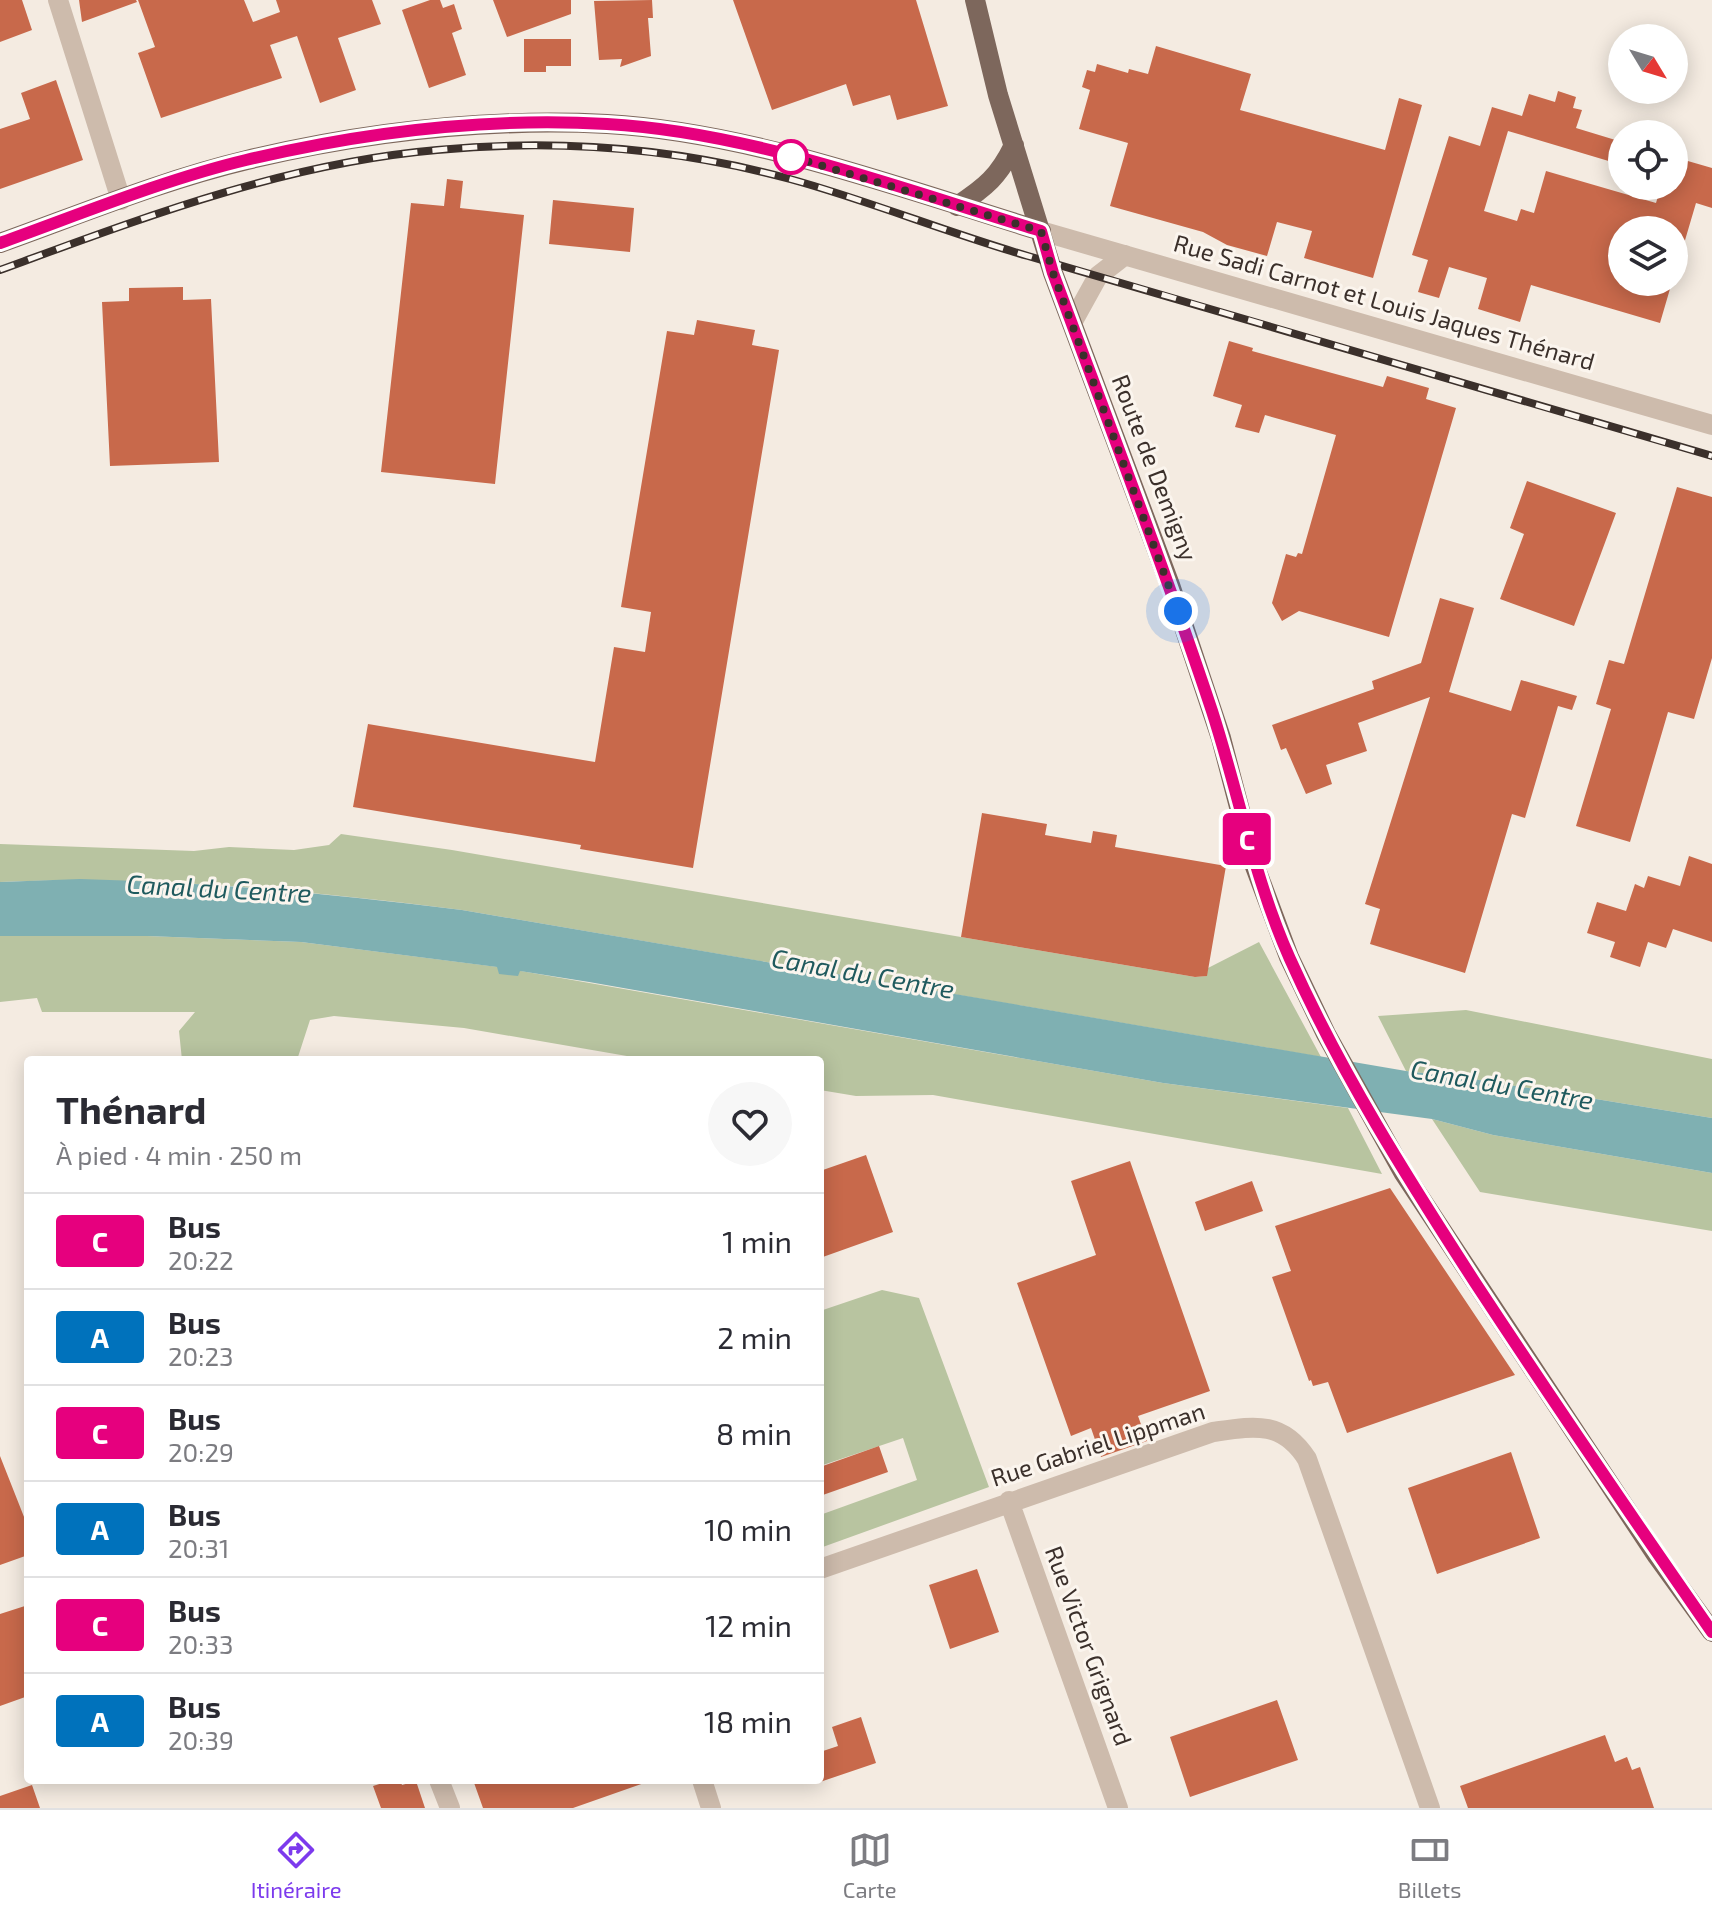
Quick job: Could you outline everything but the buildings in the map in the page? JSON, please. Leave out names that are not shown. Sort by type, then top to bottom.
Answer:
[{"type":"main road","name":"Route de Demigny","points":[[975,0],[1041,231],[1170,585],[1221,738],[1254,864],[1289,957],[1326,1034],[1390,1149],[1507,1331],[1708,1626]]},
{"type":"main road","points":[[0,243],[244,160],[367,134],[479,124],[608,124],[692,135],[786,155],[1041,231]]},
{"type":"main road","points":[[957,206],[983,189],[1001,172],[1014,145]]},
{"type":"street","points":[[58,0],[121,200]]},
{"type":"street","name":"Rue Sadi Carnot et Louis Jaques Thénard","points":[[1041,231],[1712,425]]},
{"type":"street","points":[[1072,323],[1098,276],[1125,255]]},
{"type":"street","name":"Rue Gabriel Lippman","points":[[824,1568],[1213,1432],[1264,1426],[1288,1436],[1307,1459],[1430,1808]]},
{"type":"street","name":"Rue Victor Grignard","points":[[1009,1501],[1118,1808]]},
{"type":"street","points":[[441,1784],[450,1808]]},
{"type":"street","points":[[703,1784],[711,1808]]},
{"type":"green space","points":[[341,834],[452,850],[1195,977],[1206,976],[1208,968],[1259,942],[1321,1057],[462,910],[232,886],[117,881],[0,882],[0,844],[194,851],[229,847],[294,850],[329,845]]},
{"type":"green space","points":[[0,936],[147,936],[301,942],[498,967],[1163,1083],[1348,1108],[1382,1174],[933,1095],[856,1096],[824,1091],[824,1056],[627,1056],[464,1028],[334,1016],[310,1020],[298,1056],[182,1056],[179,1031],[195,1012],[42,1012],[37,998],[0,1002]]},
{"type":"green space","points":[[1466,1010],[1712,1059],[1712,1118],[1406,1071],[1378,1016]]},
{"type":"green space","points":[[1432,1119],[1493,1135],[1712,1173],[1712,1231],[1480,1192]]},
{"type":"green space","points":[[882,1290],[919,1298],[989,1487],[824,1547],[824,1514],[917,1480],[903,1438],[824,1465],[824,1310]]},
{"type":"water","name":"Canal du Centre","points":[[80,879],[271,890],[462,910],[1406,1071],[1712,1118],[1712,1173],[1493,1135],[1432,1119],[1163,1083],[520,971],[518,976],[499,974],[497,967],[301,942],[147,936],[0,936],[0,882]]},
{"type":"railway","points":[[0,270],[215,195],[325,167],[380,157],[437,150],[526,146],[659,153],[747,168],[790,179],[1028,256],[1712,456]]},
{"type":"bus line","name":"C","points":[[0,243],[244,160],[367,134],[479,124],[608,124],[692,135],[786,155],[1041,231],[1053,273],[1170,585],[1221,738],[1254,864],[1289,957],[1326,1034],[1403,1172],[1657,1556],[1712,1632]]},
{"type":"route","points":[[791,157],[786,155],[1041,231],[1053,273],[1178,611]]}]
